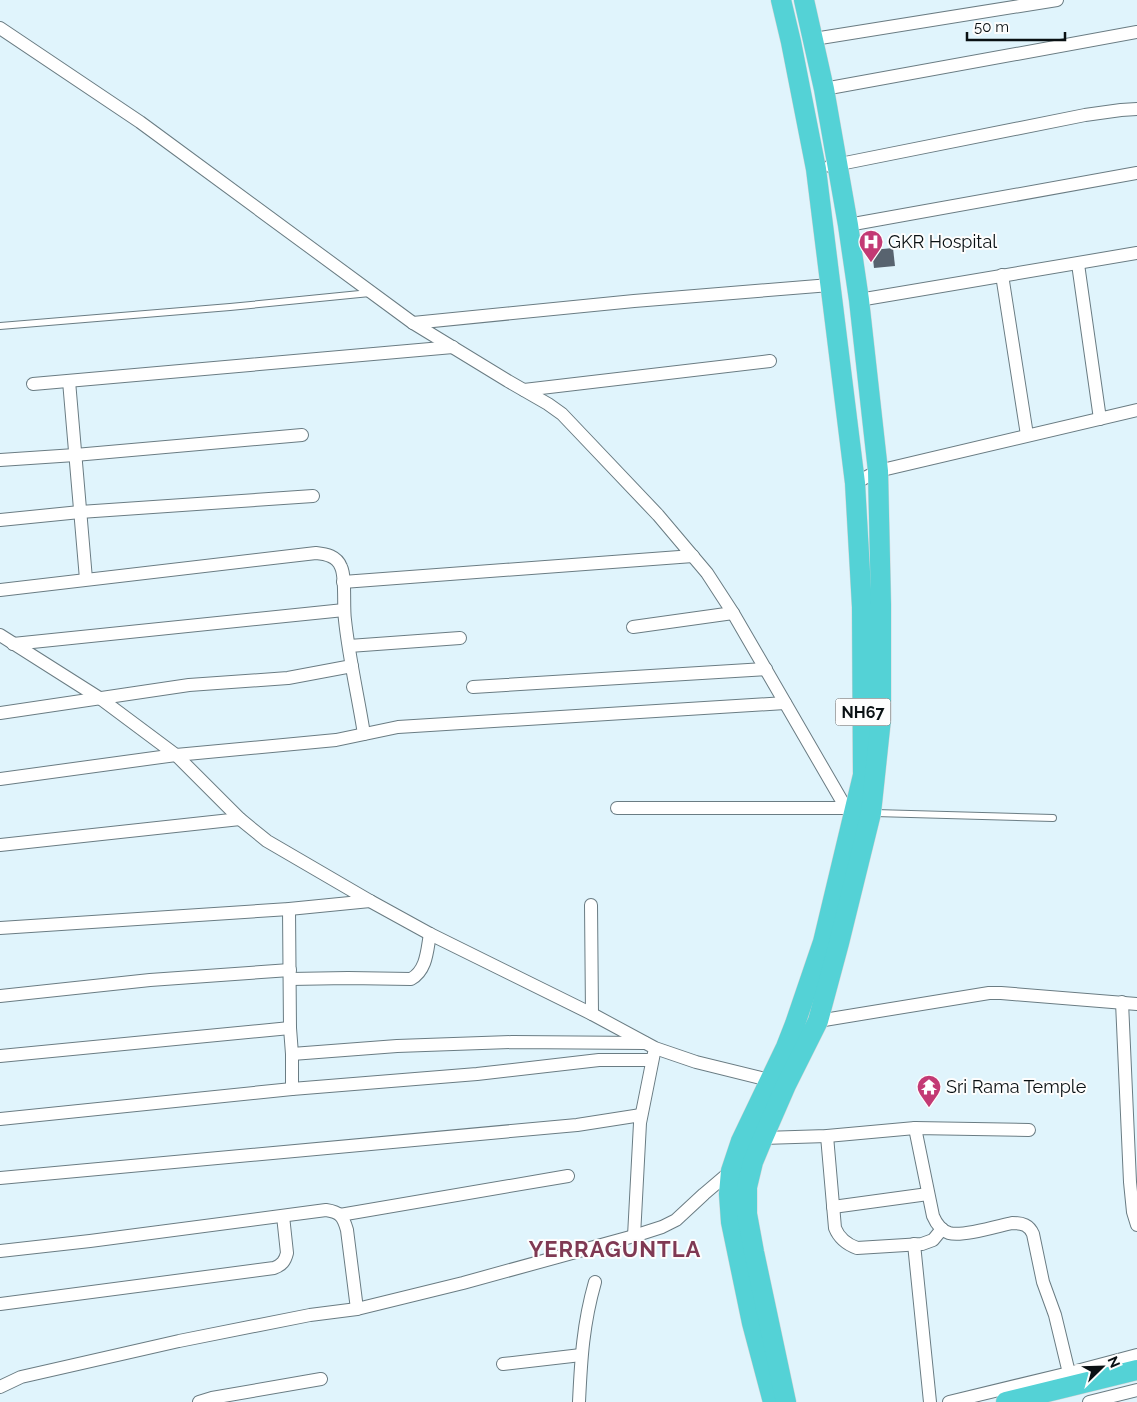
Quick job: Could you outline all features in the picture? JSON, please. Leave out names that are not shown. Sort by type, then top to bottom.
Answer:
[{"type":"highway","name":"NH67","points":[[773,1402],[752,1323],[731,1222],[729,1194],[731,1171],[741,1141],[818,1021],[839,943],[863,775],[862,607],[855,483],[816,169],[782,0]]},
{"type":"highway","name":"NH67","points":[[786,1402],[757,1270],[747,1214],[747,1187],[778,1083],[786,1048],[823,942],[881,718],[878,471],[859,300],[848,225],[824,89],[804,0]]},
{"type":"highway","points":[[1006,1402],[1137,1370]]},
{"type":"street","points":[[814,39],[1057,0]]},
{"type":"street","points":[[0,28],[140,122],[413,323],[562,414],[658,515],[693,556],[718,590],[785,703],[857,811]]},
{"type":"street","points":[[824,89],[1137,32]]},
{"type":"street","points":[[816,169],[1085,115],[1137,109]]},
{"type":"street","points":[[848,225],[1137,173]]},
{"type":"street","points":[[859,300],[1137,253]]},
{"type":"street","points":[[1078,264],[1100,419]]},
{"type":"street","points":[[1002,275],[1027,435]]},
{"type":"street","points":[[413,323],[830,284]]},
{"type":"street","points":[[33,384],[453,347]]},
{"type":"street","points":[[524,390],[770,361]]},
{"type":"street","points":[[69,381],[86,580]]},
{"type":"street","points":[[855,483],[878,471],[1137,410]]},
{"type":"street","points":[[0,460],[302,435]]},
{"type":"street","points":[[0,520],[80,512],[313,496]]},
{"type":"street","points":[[0,590],[316,553],[326,554],[336,559],[341,566],[344,610],[364,734]]},
{"type":"street","points":[[343,582],[693,556]]},
{"type":"street","points":[[0,647],[344,610]]},
{"type":"street","points":[[632,627],[733,614]]},
{"type":"street","points":[[0,635],[101,699],[176,755],[240,819],[267,840],[430,934],[592,1014],[651,1051]]},
{"type":"street","points":[[349,646],[460,638]]},
{"type":"street","points":[[0,714],[209,683],[288,678],[352,666]]},
{"type":"street","points":[[473,687],[766,669]]},
{"type":"street","points":[[0,779],[176,755],[336,740],[398,727],[785,703]]},
{"type":"street","points":[[617,808],[857,811]]},
{"type":"street","points":[[0,845],[240,819]]},
{"type":"street","points":[[0,928],[290,909],[370,901]]},
{"type":"street","points":[[591,905],[592,1014]]},
{"type":"street","points":[[290,909],[292,1089]]},
{"type":"street","points":[[0,996],[150,980],[290,975],[411,979],[418,975],[422,969],[430,934]]},
{"type":"street","points":[[818,1021],[988,993],[1137,1004]]},
{"type":"street","points":[[1122,1002],[1130,1182],[1137,1225]]},
{"type":"street","points":[[0,1056],[290,1028]]},
{"type":"street","points":[[292,1054],[397,1046],[530,1042],[651,1051],[778,1083]]},
{"type":"street","points":[[0,1119],[292,1089],[478,1074],[599,1060],[651,1051]]},
{"type":"street","points":[[634,1236],[641,1115],[651,1051]]},
{"type":"street","points":[[0,1178],[577,1125],[641,1115]]},
{"type":"street","points":[[762,1138],[827,1136],[915,1128],[1030,1130]]},
{"type":"street","points":[[915,1128],[933,1216],[942,1229],[948,1232],[962,1233],[1012,1223],[1026,1224],[1031,1229],[1034,1234],[1044,1288],[1055,1314],[1069,1373]]},
{"type":"street","points":[[827,1136],[835,1228],[838,1235],[850,1246],[857,1248],[928,1242],[937,1236],[942,1229]]},
{"type":"street","points":[[3,1383],[28,1375],[310,1314],[357,1310],[634,1236],[662,1227],[676,1220],[731,1171]]},
{"type":"street","points":[[340,1215],[568,1176]]},
{"type":"street","points":[[833,1207],[928,1194]]},
{"type":"street","points":[[0,1251],[326,1210],[334,1211],[345,1222],[347,1230],[357,1310]]},
{"type":"street","points":[[0,1304],[278,1266],[286,1259],[287,1253],[282,1216]]},
{"type":"street","points":[[914,1244],[930,1402]]},
{"type":"street","points":[[579,1402],[586,1320],[595,1282]]},
{"type":"street","points":[[504,1364],[582,1355]]},
{"type":"street","points":[[948,1402],[1137,1355]]},
{"type":"street","points":[[199,1402],[212,1398],[321,1379]]},
{"type":"street","points":[[1089,1402],[1121,1398],[1137,1390]]},
{"type":"lane","points":[[0,326],[230,307],[372,292]]},
{"type":"lane","points":[[857,811],[1053,818]]},
{"type":"building","points":[[893,248],[895,266],[874,268],[872,250]]},
{"type":"place","name":"GKR Hospital","points":[[871,263]]},
{"type":"place","name":"Sri Rama Temple","points":[[929,1108]]},
{"type":"district","name":"YERRAGUNTLA","points":[[615,1249]]}]
